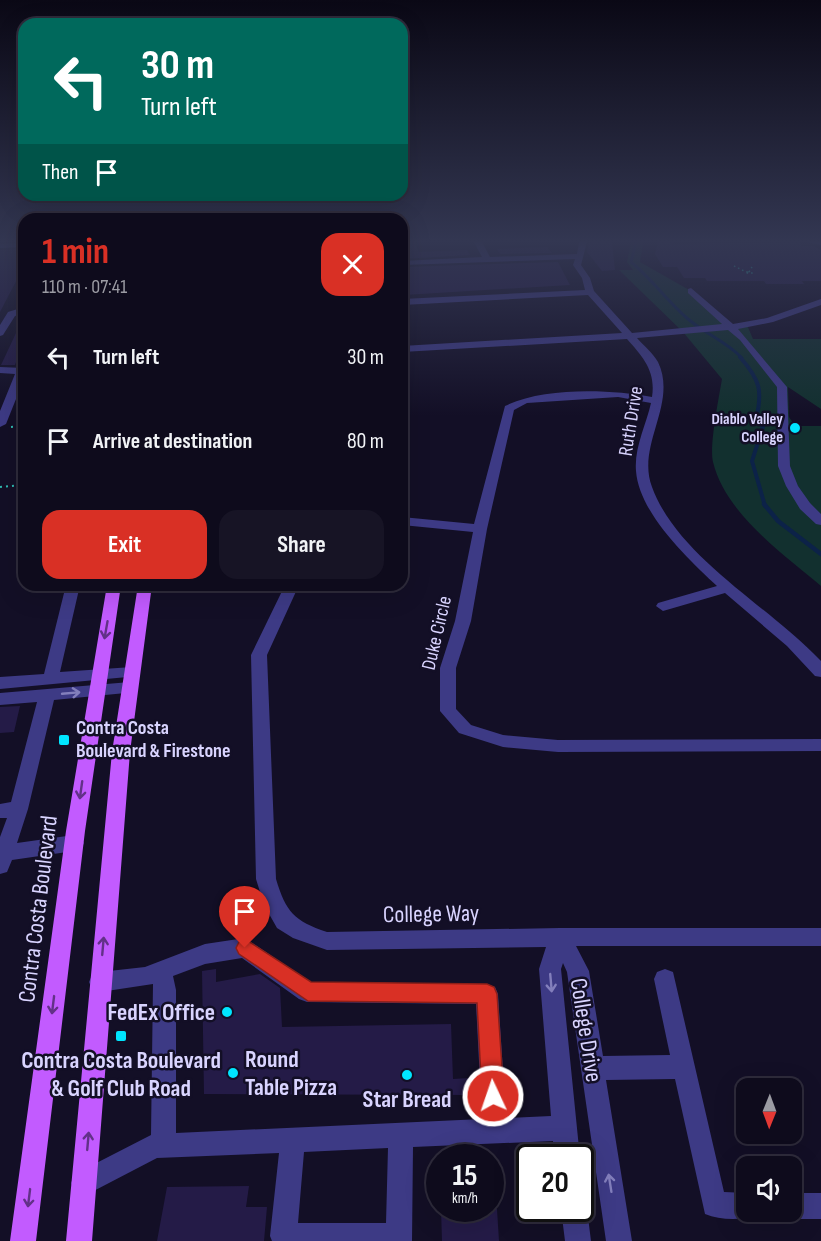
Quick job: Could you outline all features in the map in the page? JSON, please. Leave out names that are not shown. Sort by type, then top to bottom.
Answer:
[{"type":"main road","name":"Contra Costa Boulevard","points":[[24,1241],[74,843],[113,591]]},
{"type":"main road","points":[[79,1241],[121,752],[143,591]]},
{"type":"street","points":[[408,302],[441,300]]},
{"type":"street","name":"Ruth Drive","points":[[597,300],[652,361],[657,371],[657,401],[645,440],[643,461],[645,485],[660,512],[680,539],[727,588],[799,647],[821,672]]},
{"type":"street","points":[[700,300],[750,346],[782,387],[784,466],[792,486],[806,506],[821,521]]},
{"type":"street","points":[[408,349],[683,332],[770,320],[821,302]]},
{"type":"street","points":[[0,333],[11,314],[18,312]]},
{"type":"street","points":[[0,370],[18,371]]},
{"type":"street","points":[[0,424],[18,383]]},
{"type":"street","name":"Duke Circle","points":[[657,401],[618,394],[588,395],[525,400],[509,408],[480,530],[463,621],[448,668],[448,711],[465,729],[503,741],[558,746],[821,745]]},
{"type":"street","points":[[408,523],[480,530]]},
{"type":"street","points":[[663,606],[727,588]]},
{"type":"street","points":[[51,678],[72,591]]},
{"type":"street","name":"College Way","points":[[289,591],[259,655],[266,879],[273,907],[285,923],[303,934],[327,941],[560,937],[821,938]]},
{"type":"street","points":[[1,690],[51,678],[97,683]]},
{"type":"street","points":[[1,690],[47,695],[97,683],[131,680]]},
{"type":"street","points":[[47,695],[10,810],[1,858],[74,843]]},
{"type":"street","name":"College Drive","points":[[560,937],[578,971],[619,1241]]},
{"type":"street","name":"College Drive","points":[[560,937],[550,969],[565,1144]]},
{"type":"street","points":[[100,982],[153,974],[205,954],[245,948],[308,992],[487,994],[495,1131]]},
{"type":"street","points":[[153,974],[165,990],[163,1146]]},
{"type":"street","points":[[665,980],[714,1205],[736,1206]]},
{"type":"street","points":[[593,1068],[684,1067]]},
{"type":"street","points":[[84,1183],[154,1146],[563,1128]]},
{"type":"street","points":[[293,1140],[283,1236],[399,1238],[401,1135]]},
{"type":"street","points":[[802,1206],[821,1206]]},
{"type":"street","points":[[576,1222],[578,1241]]},
{"type":"path","points":[[0,487],[18,486]]},
{"type":"green space","points":[[650,300],[700,300],[729,327],[747,325],[753,339],[821,339],[821,409],[788,387],[789,417],[795,426],[821,426],[821,586],[757,531],[742,515],[720,481],[713,462],[712,445],[722,379],[683,332]]},
{"type":"building","points":[[0,300],[6,300],[0,312]]},
{"type":"building","points":[[18,329],[18,362],[15,365],[1,365]]},
{"type":"building","points":[[20,706],[14,732],[0,733],[0,707]]},
{"type":"building","points":[[216,969],[216,982],[260,974],[280,988],[282,1027],[451,1024],[453,1079],[469,1078],[469,1095],[204,1094],[202,971]]},
{"type":"building","points":[[249,1186],[246,1207],[267,1207],[264,1241],[157,1241],[167,1187]]},
{"type":"building","points":[[441,1222],[498,1222],[499,1241],[442,1241]]},
{"type":"waterway","points":[[668,300],[688,319],[742,358]]},
{"type":"waterway","points":[[740,357],[752,372],[758,386],[759,401],[756,420],[763,427],[752,461],[765,505]]},
{"type":"waterway","points":[[765,505],[778,521],[821,554]]},
{"type":"place","name":"Diablo Valley College","points":[[795,428]]},
{"type":"place","name":"Contra Costa Boulevard & Firestone","points":[[64,740]]},
{"type":"place","name":"FedEx Office","points":[[227,1012]]},
{"type":"place","name":"Contra Costa Boulevard & Golf Club Road","points":[[121,1036]]},
{"type":"place","name":"Round Table Pizza","points":[[233,1073]]},
{"type":"place","name":"Star Bread","points":[[407,1075]]},
{"type":"route","points":[[245,948],[308,992],[487,994],[493,1096]]}]
